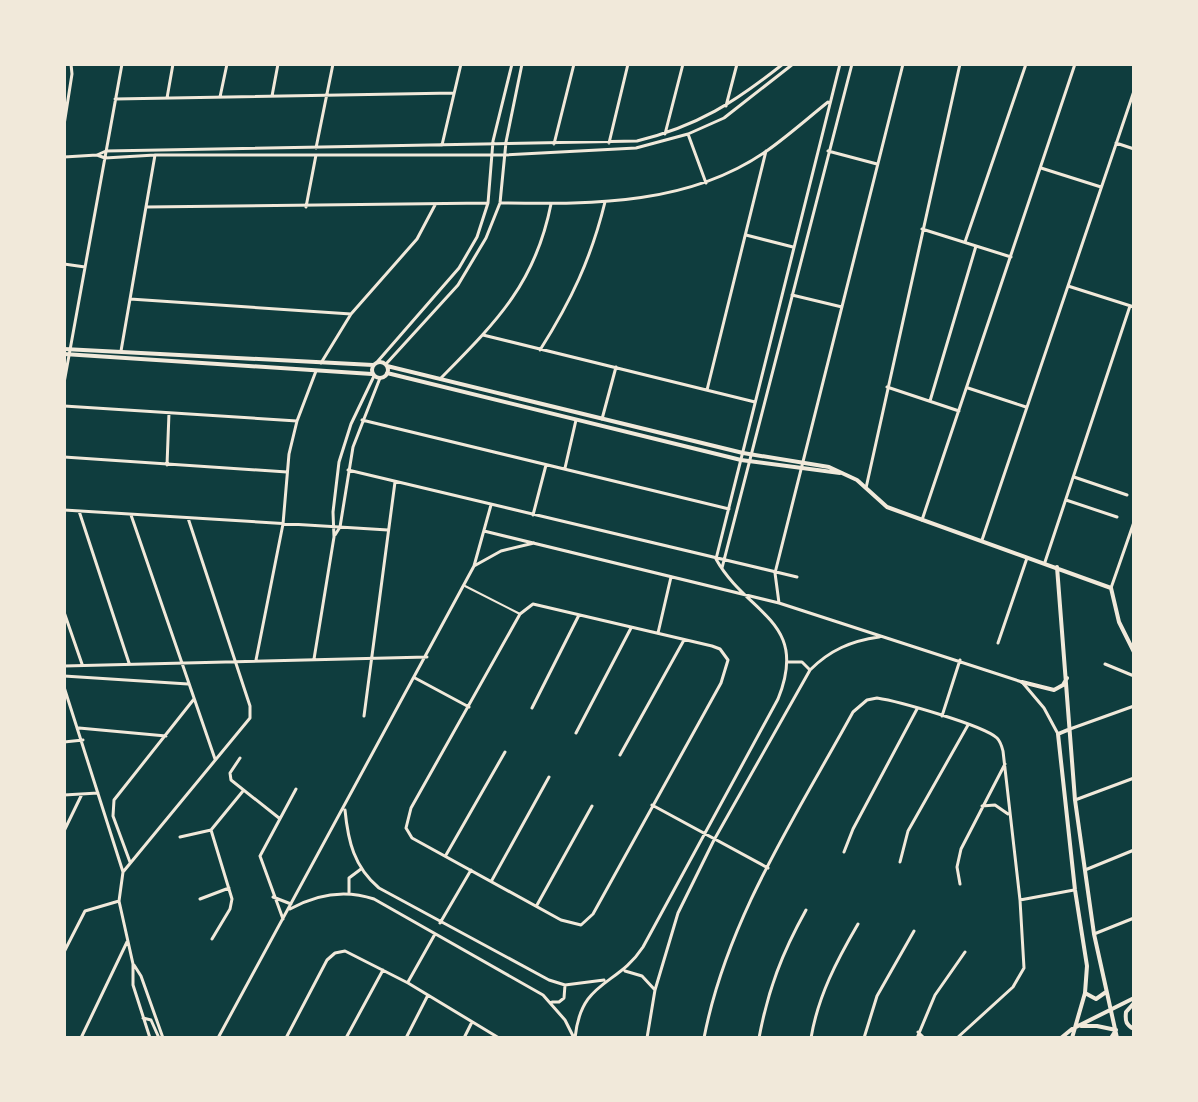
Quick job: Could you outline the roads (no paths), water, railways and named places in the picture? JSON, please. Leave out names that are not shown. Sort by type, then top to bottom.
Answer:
[{"type":"street","points":[[64,125],[72,74],[71,64]]},
{"type":"street","points":[[64,383],[67,352],[122,64]]},
{"type":"street","points":[[167,98],[173,64]]},
{"type":"street","points":[[220,97],[226,64]]},
{"type":"street","points":[[272,96],[278,64]]},
{"type":"street","points":[[306,207],[333,64]]},
{"type":"street","points":[[442,145],[461,64]]},
{"type":"street","points":[[67,352],[121,351],[321,364],[373,365],[378,362],[459,268],[477,237],[488,203],[493,141],[512,64]]},
{"type":"street","points":[[387,373],[387,365],[467,272],[481,248],[500,203],[506,142],[522,64]]},
{"type":"street","points":[[554,144],[574,64]]},
{"type":"street","points":[[609,143],[628,64]]},
{"type":"street","points":[[665,134],[683,64]]},
{"type":"street","points":[[726,107],[736,64]]},
{"type":"street","points":[[64,157],[97,155],[106,151],[442,145],[493,141],[554,144],[637,141],[665,134],[700,121],[726,107],[783,64]]},
{"type":"street","points":[[97,155],[105,158],[155,155],[505,155],[636,148],[688,134],[724,117],[793,64]]},
{"type":"street","points":[[574,1038],[583,1006],[592,992],[606,979],[624,970],[643,947],[778,699],[788,662],[780,631],[764,611],[741,593],[716,559],[840,64]]},
{"type":"street","points":[[722,570],[816,195],[852,64]]},
{"type":"street","points":[[779,603],[775,573],[903,64]]},
{"type":"street","points":[[866,488],[960,64]]},
{"type":"street","points":[[965,242],[1026,64]]},
{"type":"street","points":[[922,520],[1075,64]]},
{"type":"street","points":[[982,540],[1134,91]]},
{"type":"street","points":[[116,99],[454,93]]},
{"type":"street","points":[[500,203],[551,204],[649,198],[706,183],[766,151],[830,100]]},
{"type":"street","points":[[688,134],[706,183]]},
{"type":"street","points":[[1116,143],[1134,148]]},
{"type":"street","points":[[707,390],[766,151]]},
{"type":"street","points":[[828,151],[877,164]]},
{"type":"street","points":[[121,351],[155,155]]},
{"type":"street","points":[[1041,168],[1101,187]]},
{"type":"street","points":[[807,193],[816,195]]},
{"type":"street","points":[[540,350],[577,288],[595,239],[604,202]]},
{"type":"street","points":[[146,207],[306,207],[488,203]]},
{"type":"street","points":[[440,379],[483,335],[523,284],[538,249],[551,204]]},
{"type":"street","points":[[321,364],[333,340],[351,314],[417,239],[435,205]]},
{"type":"street","points":[[922,229],[1011,257]]},
{"type":"street","points":[[746,235],[794,247]]},
{"type":"street","points":[[930,401],[976,246]]},
{"type":"street","points":[[64,264],[85,267]]},
{"type":"street","points":[[1045,562],[1132,307],[1068,286]]},
{"type":"street","points":[[792,295],[842,307]]},
{"type":"street","points":[[130,299],[351,314]]},
{"type":"street","points":[[483,335],[755,402]]},
{"type":"street","points":[[67,352],[373,375],[380,378]]},
{"type":"street","points":[[378,362],[743,453],[803,462],[844,473],[866,488],[887,507],[1045,562],[1111,588]]},
{"type":"street","points":[[314,659],[334,537],[333,527],[342,451],[362,396],[373,375],[373,365]]},
{"type":"street","points":[[602,419],[616,367]]},
{"type":"street","points":[[256,660],[283,524],[287,472],[297,421],[316,371]]},
{"type":"street","points":[[334,537],[340,527],[348,470],[362,420],[380,378],[387,373],[750,462],[844,473]]},
{"type":"street","points":[[887,387],[960,411]]},
{"type":"street","points":[[968,388],[1026,407]]},
{"type":"street","points":[[64,406],[297,421]]},
{"type":"street","points":[[167,465],[169,413]]},
{"type":"street","points":[[362,420],[729,509]]},
{"type":"street","points":[[565,469],[576,420]]},
{"type":"street","points":[[64,457],[287,472]]},
{"type":"street","points":[[533,515],[546,465]]},
{"type":"street","points":[[348,470],[797,577]]},
{"type":"street","points":[[1074,477],[1126,495]]},
{"type":"street","points":[[364,716],[395,482]]},
{"type":"street","points":[[1066,500],[1117,517]]},
{"type":"street","points":[[218,1038],[465,586],[474,566],[491,505]]},
{"type":"street","points":[[64,510],[388,530]]},
{"type":"street","points":[[79,511],[129,664]]},
{"type":"street","points":[[131,515],[215,759]]},
{"type":"street","points":[[123,872],[250,718],[250,706],[188,518]]},
{"type":"street","points":[[1134,522],[1111,588],[1119,622],[1134,652]]},
{"type":"street","points":[[484,531],[779,603],[1022,682],[1054,690],[1063,685],[1067,678]]},
{"type":"street","points":[[474,566],[501,551],[536,543]]},
{"type":"street","points":[[998,643],[1028,557]]},
{"type":"street","points":[[1056,567],[1067,678],[1075,800],[1084,870],[1094,934],[1117,1038]]},
{"type":"street","points":[[658,633],[671,577]]},
{"type":"street","points":[[465,586],[520,614]]},
{"type":"street","points":[[539,604],[631,628],[720,650],[728,660],[728,667],[593,914],[581,925],[568,923],[412,838],[406,828],[411,808],[524,609],[539,604]]},
{"type":"street","points":[[64,612],[82,664]]},
{"type":"street","points":[[532,708],[579,615]]},
{"type":"street","points":[[576,733],[631,628]]},
{"type":"street","points":[[647,1038],[655,990],[678,913],[714,840],[810,670],[823,657],[840,647],[857,640],[881,636]]},
{"type":"street","points":[[621,755],[684,640]]},
{"type":"street","points":[[64,666],[427,657]]},
{"type":"street","points":[[942,716],[960,660]]},
{"type":"street","points":[[788,662],[802,662],[810,670]]},
{"type":"street","points":[[1105,664],[1134,676]]},
{"type":"street","points":[[64,676],[189,684]]},
{"type":"street","points":[[415,678],[469,707]]},
{"type":"street","points":[[1022,682],[1044,708],[1058,734],[1075,890],[1086,953],[1085,993],[1072,1038]]},
{"type":"street","points":[[64,687],[80,728],[123,872],[119,901],[133,964],[133,985],[150,1038]]},
{"type":"street","points":[[130,862],[113,816],[114,800],[194,699]]},
{"type":"street","points":[[704,1038],[726,955],[768,868],[853,712],[867,700],[885,699],[968,725],[998,739],[1006,763],[1009,815],[1020,900],[1024,968],[1013,987],[957,1038]]},
{"type":"street","points":[[1058,734],[1134,706]]},
{"type":"street","points":[[844,852],[853,829],[917,710]]},
{"type":"street","points":[[900,862],[908,831],[968,725]]},
{"type":"street","points":[[80,728],[166,736]]},
{"type":"street","points":[[64,742],[83,740]]},
{"type":"street","points":[[446,856],[505,752]]},
{"type":"street","points":[[240,758],[229,776],[243,791],[279,818]]},
{"type":"street","points":[[960,884],[958,858],[982,806],[1006,763]]},
{"type":"street","points":[[492,880],[549,777]]},
{"type":"street","points":[[1075,800],[1134,778]]},
{"type":"street","points":[[283,919],[273,897],[260,856],[296,789]]},
{"type":"street","points":[[180,837],[211,830],[243,791]]},
{"type":"street","points":[[64,795],[98,793]]},
{"type":"street","points":[[64,831],[82,794]]},
{"type":"street","points":[[652,805],[768,868]]},
{"type":"street","points":[[982,806],[996,805],[1009,815]]},
{"type":"street","points":[[537,905],[592,806]]},
{"type":"street","points":[[344,808],[349,841],[362,869],[379,888],[549,980],[565,985],[606,979]]},
{"type":"street","points":[[211,830],[229,888],[231,905],[212,939]]},
{"type":"street","points":[[1084,870],[1134,850]]},
{"type":"street","points":[[349,892],[350,878],[362,869]]},
{"type":"street","points":[[440,923],[471,870]]},
{"type":"street","points":[[200,899],[229,888]]},
{"type":"street","points":[[1020,900],[1075,890]]},
{"type":"street","points":[[288,909],[315,897],[349,892],[374,899],[533,988],[552,1002],[574,1038]]},
{"type":"street","points":[[273,897],[292,904]]},
{"type":"street","points":[[64,952],[85,910],[119,901]]},
{"type":"street","points":[[759,1038],[778,966],[785,947],[806,910]]},
{"type":"street","points":[[1094,934],[1134,918]]},
{"type":"street","points":[[811,1038],[822,996],[835,964],[858,924]]},
{"type":"street","points":[[864,1038],[877,996],[914,931]]},
{"type":"street","points":[[408,983],[435,934]]},
{"type":"street","points":[[81,1038],[128,941]]},
{"type":"street","points":[[917,1038],[935,995],[965,951]]},
{"type":"street","points":[[286,1038],[323,966],[335,953],[350,952],[408,983],[499,1038]]},
{"type":"street","points":[[133,964],[141,975],[161,1038]]},
{"type":"street","points":[[346,1038],[384,970]]},
{"type":"street","points":[[624,970],[642,976],[655,990]]},
{"type":"street","points":[[552,1002],[564,998],[567,992],[565,985]]},
{"type":"street","points":[[1085,993],[1096,999],[1107,991]]},
{"type":"street","points":[[406,1038],[428,995]]},
{"type":"street","points":[[1061,1038],[1075,1027],[1134,998]]},
{"type":"street","points":[[1134,1003],[1126,1012],[1125,1019],[1127,1024],[1134,1029]]},
{"type":"street","points":[[143,1018],[151,1020],[161,1038]]},
{"type":"street","points":[[464,1038],[472,1022]]},
{"type":"street","points":[[1075,1027],[1097,1026],[1116,1030]]},
{"type":"street","points":[[1111,1038],[1116,1030]]},
{"type":"street","points":[[918,1032],[924,1038]]}]
